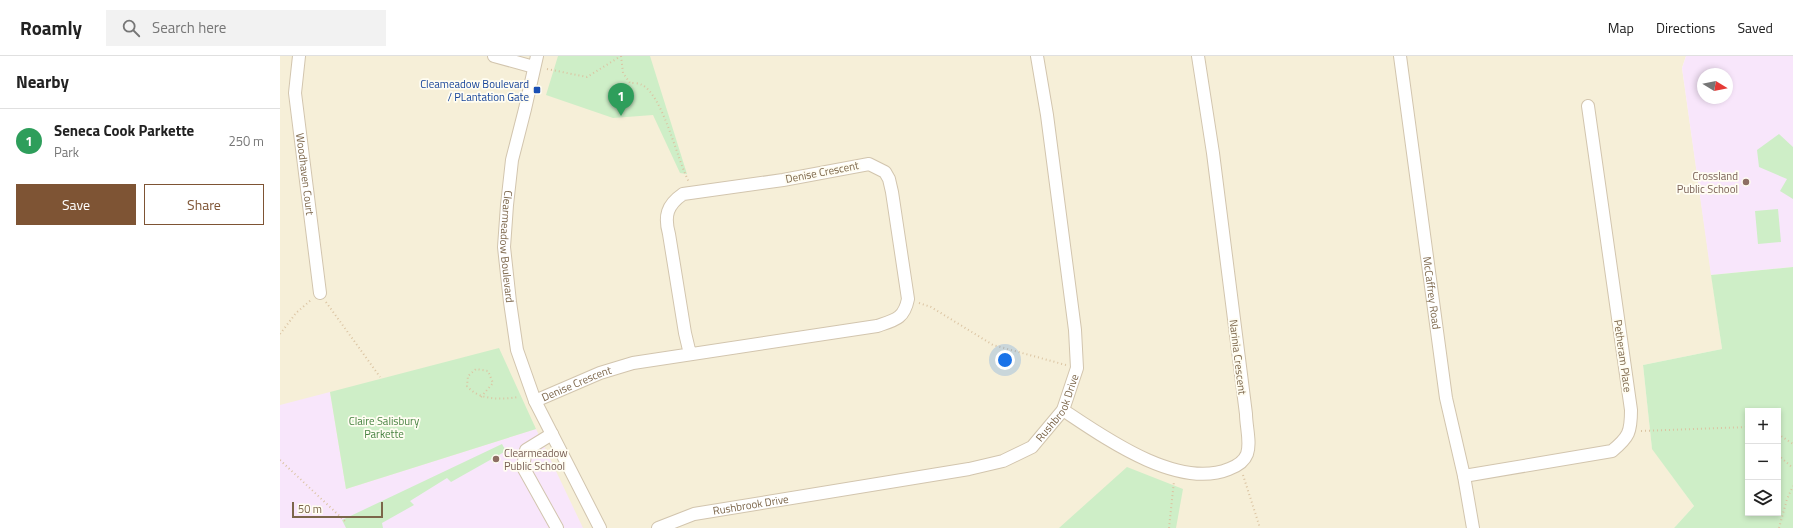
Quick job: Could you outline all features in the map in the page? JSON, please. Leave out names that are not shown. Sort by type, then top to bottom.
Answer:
[{"type":"street","name":"Woodhaven Court","points":[[299,56],[295,93],[320,293]]},
{"type":"street","points":[[494,56],[535,61]]},
{"type":"street","name":"Rushbrook Drive","points":[[658,528],[694,514],[969,469],[1004,461],[1032,447],[1063,410],[1077,368],[1075,330],[1047,115],[1037,56]]},
{"type":"street","name":"Narinia Crescent","points":[[1198,56],[1213,153],[1246,414],[1247,453],[1239,465]]},
{"type":"street","name":"McCaffrey Road","points":[[1400,56],[1446,398],[1464,476],[1473,528]]},
{"type":"street","name":"Clearmeadow Boulevard","points":[[535,61],[512,160],[504,248],[517,350],[535,401],[600,528]]},
{"type":"street","name":"Petheram Place","points":[[1588,106],[1630,410],[1629,432]]},
{"type":"street","name":"Denise Crescent","points":[[535,401],[600,373],[633,363],[877,326],[894,320],[903,314],[908,299],[889,179],[884,172],[869,164],[864,164],[783,180],[682,194],[674,199],[669,208],[666,222],[690,354]]},
{"type":"street","points":[[1063,410],[1129,451],[1160,466],[1175,471],[1206,473],[1221,472],[1239,465]]},
{"type":"street","points":[[1464,476],[1612,451],[1622,442],[1629,432]]},
{"type":"street","points":[[552,434],[526,450],[523,467],[557,528]]},
{"type":"path","points":[[547,69],[587,77],[621,56],[623,74],[630,83],[642,85],[651,94],[661,110],[682,170],[694,192]]},
{"type":"path","points":[[280,334],[296,313],[320,293],[380,377]]},
{"type":"path","points":[[908,299],[931,307],[993,345],[1077,368]]},
{"type":"path","points":[[481,397],[493,383],[488,371],[476,369],[468,376],[467,386],[471,391],[481,397],[518,397]]},
{"type":"path","points":[[1629,432],[1745,427]]},
{"type":"path","points":[[1781,436],[1793,444]]},
{"type":"path","points":[[1781,458],[1793,468]]},
{"type":"path","points":[[280,460],[347,523]]},
{"type":"path","points":[[1239,465],[1250,493],[1260,528]]},
{"type":"path","points":[[1169,528],[1175,471]]},
{"type":"path","points":[[1779,528],[1786,499],[1793,486]]},
{"type":"shaded area","points":[[280,56],[1686,56],[1682,68],[1722,349],[1643,365],[1652,448],[1694,506],[1674,528],[280,528]]},
{"type":"shaded area","name":"Crossland Public School","points":[[1686,56],[1793,56],[1793,267],[1711,275],[1682,68]]},
{"type":"shaded area","name":"Clearmeadow Public School","points":[[330,392],[346,489],[536,429],[583,528],[280,528],[280,405]]},
{"type":"green space","points":[[558,56],[650,56],[687,174],[680,173],[653,115],[613,118],[546,95]]},
{"type":"green space","points":[[1779,134],[1793,147],[1793,199],[1780,191],[1787,179],[1759,167],[1757,150]]},
{"type":"green space","points":[[1778,209],[1781,242],[1758,244],[1755,211]]},
{"type":"green space","points":[[1793,267],[1793,528],[1674,528],[1694,506],[1652,449],[1643,365],[1722,349],[1711,275]]},
{"type":"green space","name":"Claire Salisbury Parkette","points":[[499,348],[536,429],[346,489],[330,392]]},
{"type":"green space","points":[[502,444],[506,451],[451,482],[447,478],[410,501],[414,505],[382,523],[383,528],[346,528],[342,520]]},
{"type":"green space","points":[[1127,467],[1183,489],[1176,528],[1059,528]]},
{"type":"place","name":"Cleameadow Boulevard / PLantation Gate","points":[[537,90]]},
{"type":"place","name":"Seneca Cook Parkette","points":[[621,116]]},
{"type":"place","name":"Crossland Public School","points":[[1746,182]]},
{"type":"place","name":"Clearmeadow Public School","points":[[496,459]]}]
